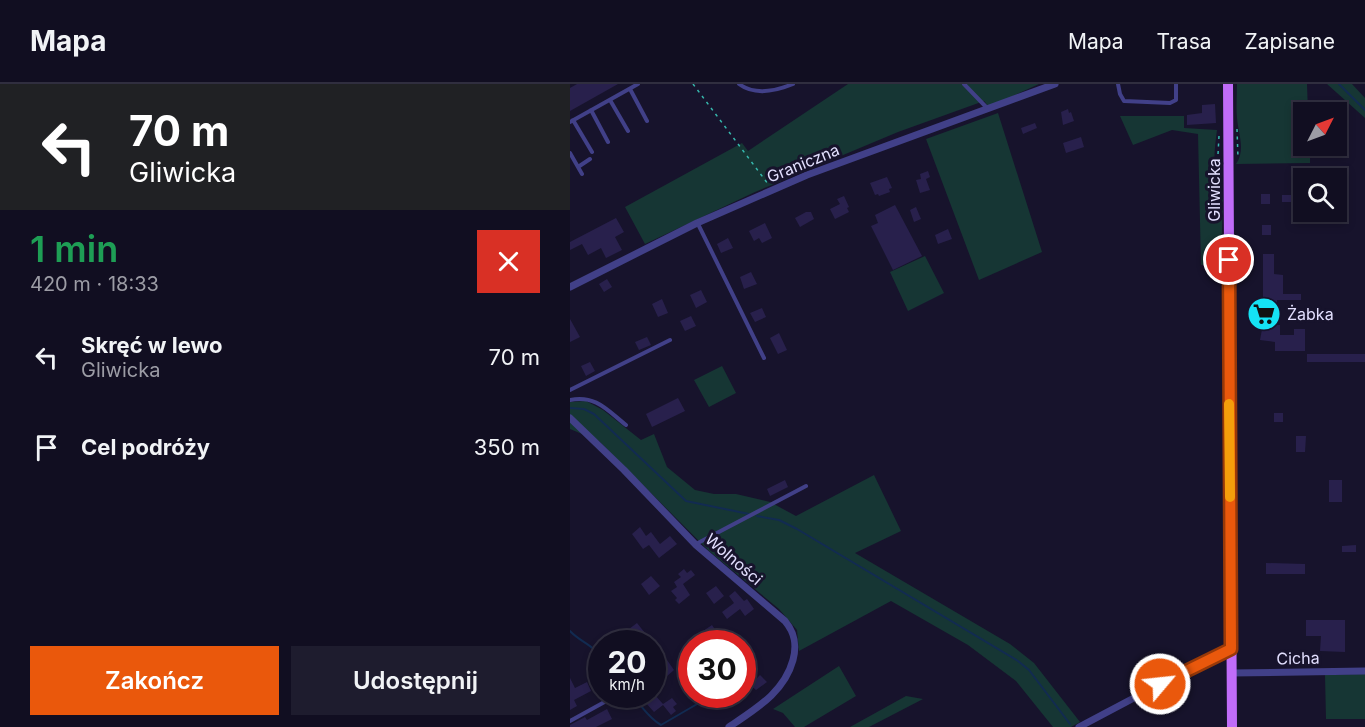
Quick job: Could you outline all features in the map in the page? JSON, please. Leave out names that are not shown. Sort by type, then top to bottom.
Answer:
[{"type":"main road","name":"Gliwicka","points":[[1228,84],[1232,727]]},
{"type":"street","name":"Graniczna","points":[[570,287],[698,223],[771,191],[880,147],[989,110],[1055,84]]},
{"type":"street","name":"Wolności","points":[[570,418],[696,545],[785,621],[792,630],[795,642],[790,669],[783,684],[771,697],[729,727]]},
{"type":"street","points":[[1079,727],[1215,655],[1231,649]]},
{"type":"street","name":"Cicha","points":[[1231,673],[1365,671]]},
{"type":"lane","points":[[592,152],[572,121],[638,84]]},
{"type":"lane","points":[[739,84],[759,92],[779,90],[793,84]]},
{"type":"lane","points":[[964,84],[989,110]]},
{"type":"lane","points":[[1118,84],[1124,101],[1151,103],[1170,103],[1176,100],[1176,84]]},
{"type":"lane","points":[[630,89],[647,121]]},
{"type":"lane","points":[[610,100],[628,131]]},
{"type":"lane","points":[[591,110],[608,142]]},
{"type":"lane","points":[[570,153],[582,174]]},
{"type":"lane","points":[[578,167],[590,159]]},
{"type":"lane","points":[[698,223],[764,358]]},
{"type":"lane","points":[[570,390],[670,340]]},
{"type":"lane","points":[[570,400],[588,398],[602,405],[626,425]]},
{"type":"lane","points":[[696,545],[806,486]]},
{"type":"lane","points":[[570,721],[594,708]]},
{"type":"path","points":[[693,84],[766,180],[771,191]]},
{"type":"green space","points":[[848,84],[1039,84],[989,107],[984,101],[898,132],[755,192],[645,244],[625,207],[742,143],[748,151]]},
{"type":"green space","points":[[1237,84],[1307,84],[1308,102],[1293,102],[1293,156],[1310,156],[1310,163],[1236,164],[1241,153]]},
{"type":"green space","points":[[1327,84],[1352,84],[1365,98],[1365,118]]},
{"type":"green space","points":[[998,113],[1042,252],[979,280],[926,139]]},
{"type":"green space","points":[[1120,116],[1184,116],[1184,128],[1217,130],[1215,175],[1223,200],[1221,263],[1201,265],[1198,134],[1172,130],[1133,145]]},
{"type":"green space","points":[[925,256],[944,293],[908,311],[890,272]]},
{"type":"green space","points":[[722,366],[736,393],[709,407],[694,380]]},
{"type":"green space","points":[[586,401],[603,410],[641,440],[654,434],[667,467],[695,490],[714,494],[736,494],[770,502],[796,516],[874,475],[901,531],[855,553],[1010,644],[1034,663],[1080,722],[1071,727],[1053,727],[1016,681],[968,645],[891,601],[799,651],[797,630],[779,609],[709,551],[599,441],[570,429],[570,402]]},
{"type":"green space","points":[[839,666],[856,696],[804,727],[795,727],[783,713],[773,709]]},
{"type":"green space","points":[[1365,674],[1365,719],[1326,719],[1325,675]]},
{"type":"green space","points":[[906,696],[923,699],[869,727],[850,727]]},
{"type":"building","points":[[577,84],[618,84],[570,111],[570,88]]},
{"type":"building","points":[[1215,104],[1216,123],[1187,125],[1187,115],[1202,113],[1202,105]]},
{"type":"building","points":[[1068,109],[1074,121],[1063,125],[1061,112]]},
{"type":"building","points":[[1035,123],[1037,128],[1023,134],[1021,128]]},
{"type":"building","points":[[1081,137],[1084,147],[1066,153],[1063,143]]},
{"type":"building","points":[[928,171],[930,177],[926,179],[930,190],[920,193],[916,180],[921,179],[920,174]]},
{"type":"building","points":[[887,177],[892,188],[889,189],[890,192],[875,195],[870,183]]},
{"type":"building","points":[[1261,194],[1270,194],[1270,204],[1261,204]]},
{"type":"building","points":[[1282,195],[1293,195],[1293,202],[1282,202]]},
{"type":"building","points":[[844,196],[849,212],[835,219],[830,209],[840,204],[837,199]]},
{"type":"building","points":[[895,205],[922,256],[893,270],[871,226],[878,223],[875,215]]},
{"type":"building","points":[[916,207],[921,219],[914,222],[910,210]]},
{"type":"building","points":[[811,212],[814,219],[800,227],[795,218]]},
{"type":"building","points":[[616,218],[624,232],[615,237],[622,250],[606,258],[601,248],[588,255],[582,244],[570,250],[570,242]]},
{"type":"building","points":[[765,223],[772,238],[762,243],[759,238],[754,241],[749,231]]},
{"type":"building","points":[[1262,225],[1271,225],[1271,235],[1262,235]]},
{"type":"building","points":[[948,229],[952,239],[938,244],[935,235]]},
{"type":"building","points":[[728,238],[733,248],[721,253],[717,244]]},
{"type":"building","points":[[1263,254],[1274,254],[1274,274],[1283,275],[1283,294],[1301,294],[1301,300],[1277,300],[1277,325],[1280,325],[1280,335],[1294,335],[1294,329],[1305,329],[1305,351],[1275,351],[1275,342],[1260,340],[1263,324]]},
{"type":"building","points":[[751,272],[757,284],[744,289],[740,277]]},
{"type":"building","points":[[607,279],[612,287],[604,292],[599,284]]},
{"type":"building","points":[[701,290],[707,302],[696,308],[690,295]]},
{"type":"building","points":[[662,299],[668,313],[658,317],[652,304]]},
{"type":"building","points":[[762,308],[766,317],[755,322],[750,313]]},
{"type":"building","points":[[691,316],[696,326],[685,331],[680,321]]},
{"type":"building","points":[[570,319],[580,337],[570,342]]},
{"type":"building","points":[[779,333],[787,350],[778,354],[770,338]]},
{"type":"building","points":[[647,337],[651,345],[639,350],[635,342]]},
{"type":"building","points":[[1307,354],[1365,354],[1365,362],[1307,362]]},
{"type":"building","points":[[590,362],[595,371],[586,376],[581,366]]},
{"type":"building","points":[[678,398],[685,411],[652,427],[646,414]]},
{"type":"building","points":[[1274,413],[1283,413],[1283,422],[1274,422]]},
{"type":"building","points":[[1296,436],[1306,436],[1305,452],[1296,452]]},
{"type":"building","points":[[785,480],[788,487],[770,496],[767,489]]},
{"type":"building","points":[[1329,480],[1342,480],[1342,502],[1329,502]]},
{"type":"building","points":[[640,527],[646,536],[651,532],[660,544],[670,536],[677,544],[659,558],[649,545],[643,549],[632,534]]},
{"type":"building","points":[[1356,545],[1356,552],[1342,552],[1342,546]]},
{"type":"building","points":[[1266,563],[1305,564],[1305,574],[1266,574]]},
{"type":"building","points":[[684,569],[687,573],[691,570],[695,575],[683,584],[690,595],[679,604],[671,591],[677,587],[674,582],[681,577],[678,574]]},
{"type":"building","points":[[651,576],[660,586],[649,595],[641,584]]},
{"type":"building","points":[[716,586],[724,596],[714,604],[706,593]]},
{"type":"building","points":[[735,591],[744,601],[747,599],[754,609],[745,616],[740,609],[727,619],[722,612],[734,603],[729,596]]},
{"type":"building","points":[[1306,620],[1345,620],[1345,652],[1320,651],[1321,636],[1306,636]]},
{"type":"building","points":[[637,623],[643,630],[630,630]]},
{"type":"building","points":[[712,625],[715,630],[704,630]]},
{"type":"building","points":[[666,661],[674,670],[666,677]]},
{"type":"building","points":[[760,675],[767,682],[756,690],[756,679]]},
{"type":"building","points":[[570,678],[575,688],[587,682],[588,693],[574,700],[577,706],[570,710]]},
{"type":"building","points":[[672,698],[677,704],[673,707],[676,711],[671,715],[665,708],[666,702]]},
{"type":"building","points":[[607,709],[612,719],[596,727],[570,727],[585,717],[587,720]]},
{"type":"waterway","points":[[1339,84],[1365,110]]},
{"type":"waterway","points":[[570,408],[584,409],[594,414],[686,501],[749,514]]},
{"type":"waterway","points":[[757,516],[779,520],[797,529],[1018,661],[1029,670],[1070,724]]},
{"type":"waterway","points":[[570,631],[588,645]]},
{"type":"waterway","points":[[642,708],[661,725],[690,708]]},
{"type":"slow traffic","points":[[1229,404],[1230,497]]},
{"type":"place","name":"Żabka","points":[[1264,314]]},
{"type":"route","points":[[1160,684],[1231,649],[1229,260]]}]
